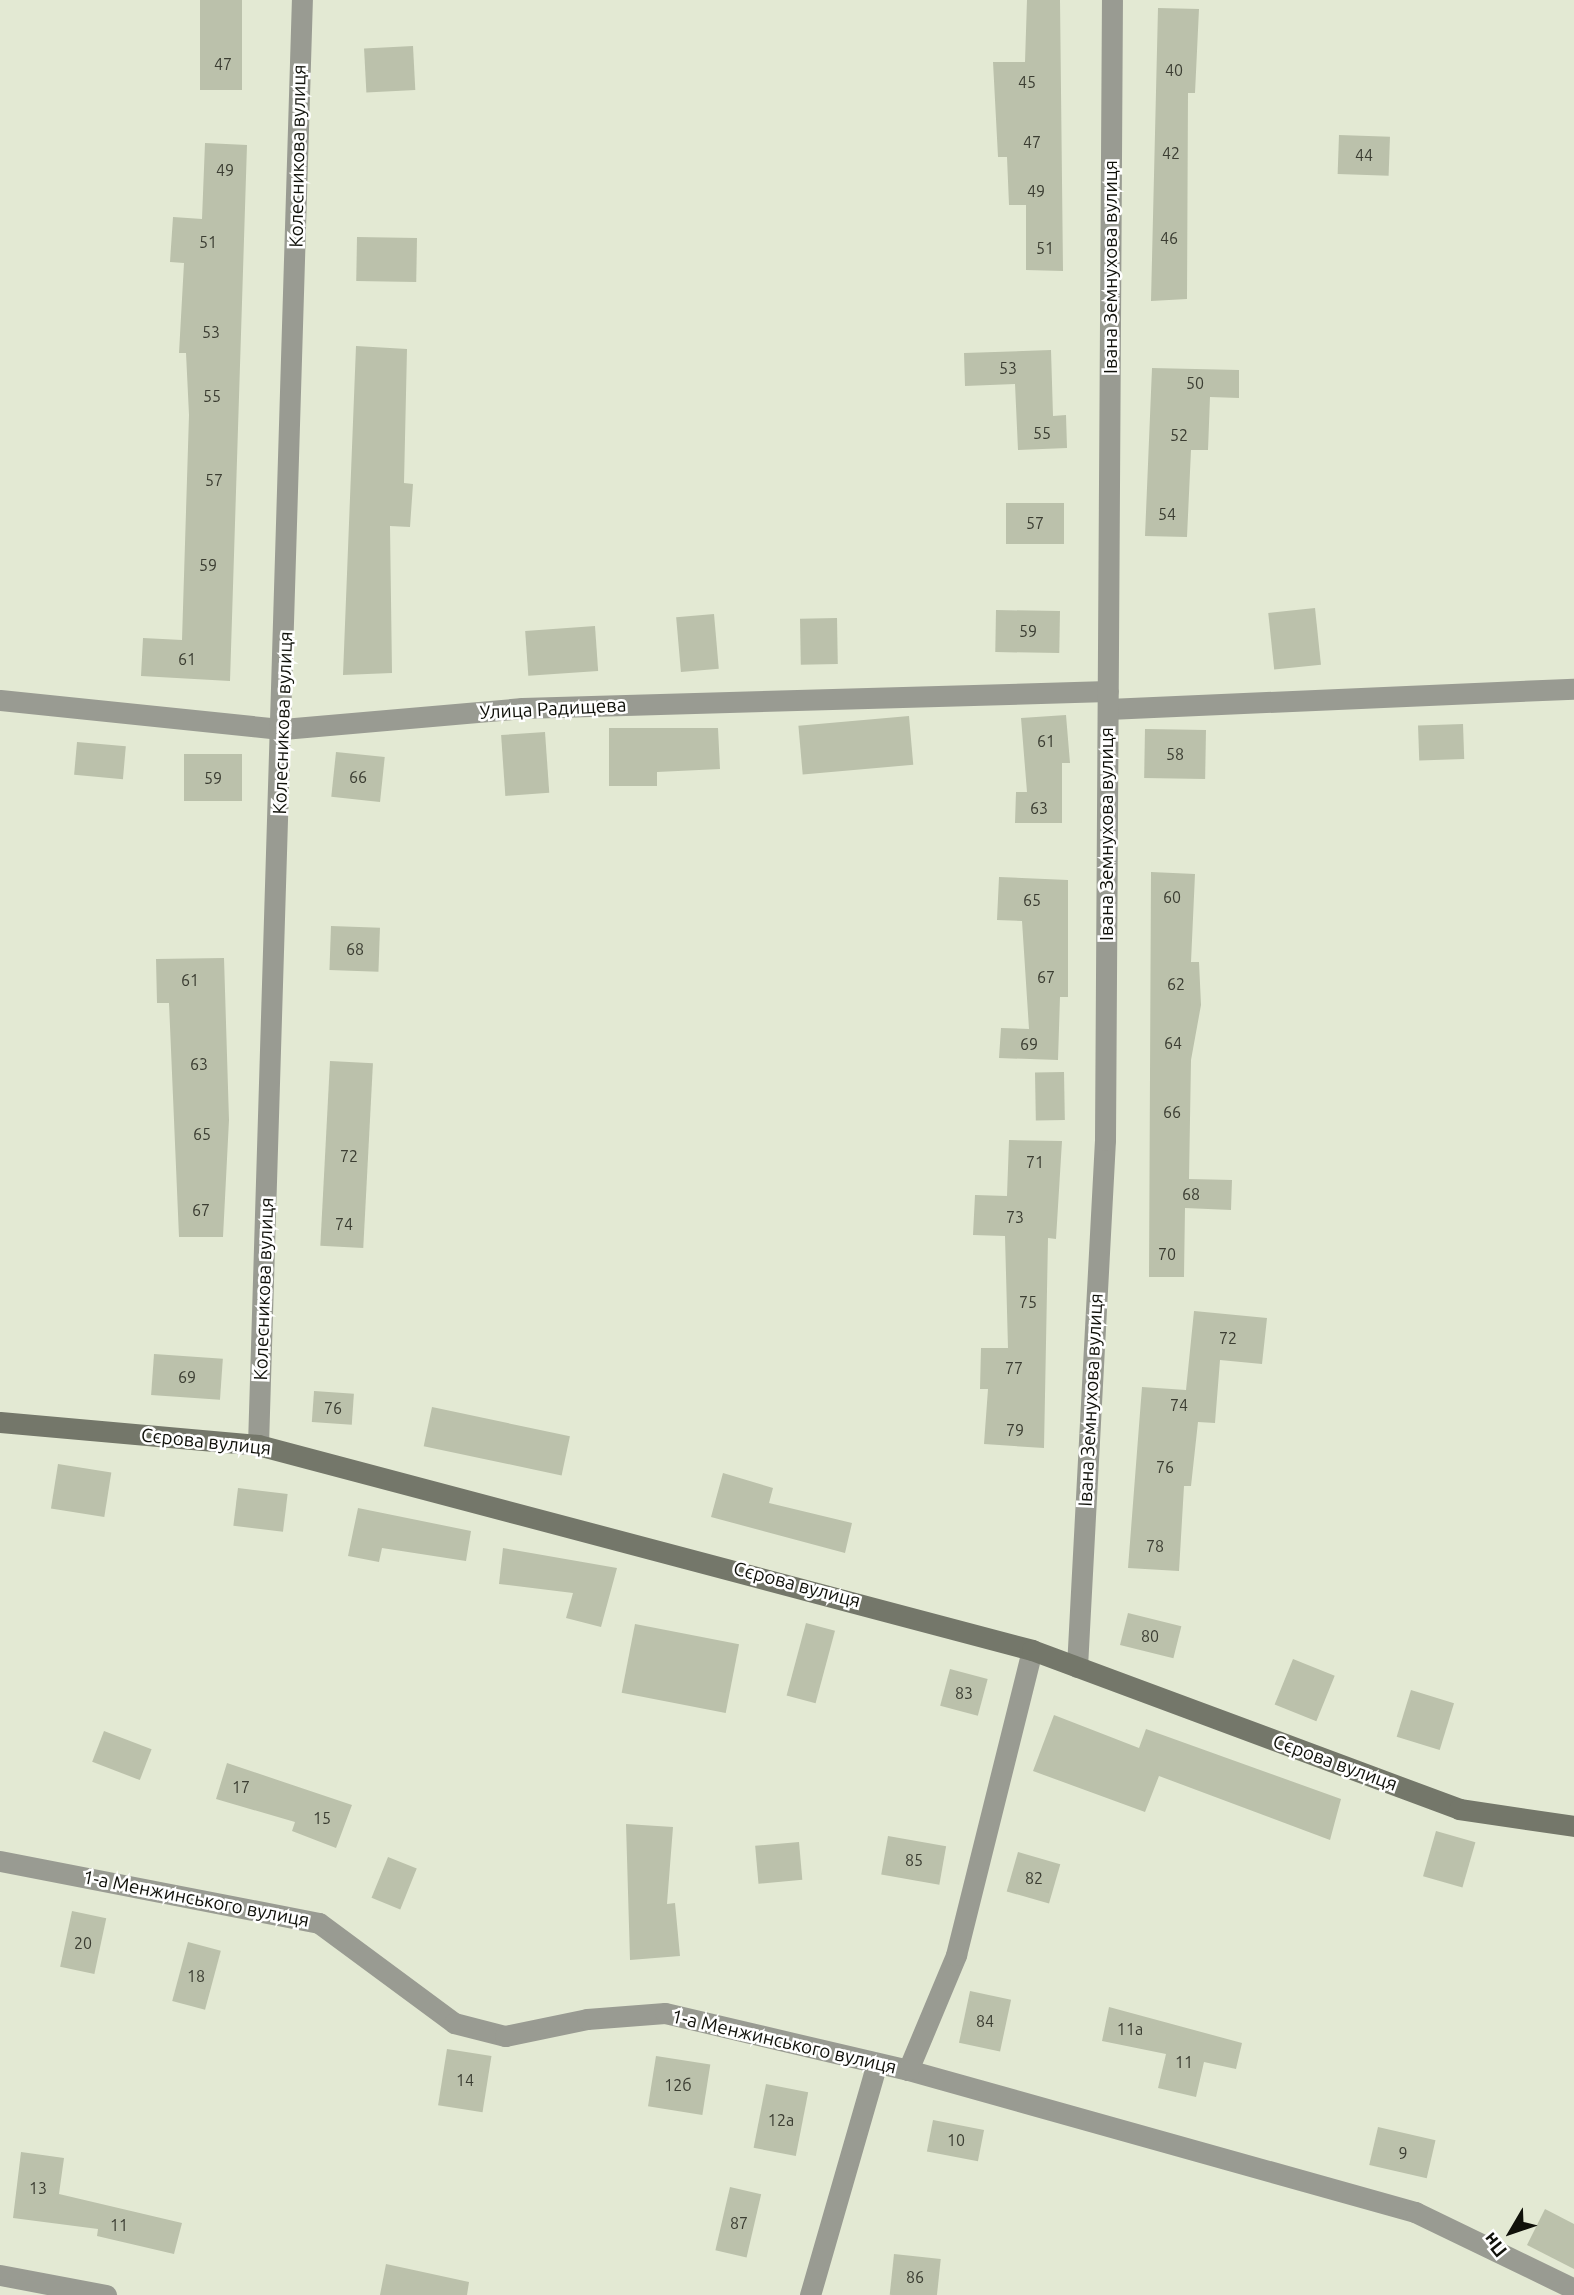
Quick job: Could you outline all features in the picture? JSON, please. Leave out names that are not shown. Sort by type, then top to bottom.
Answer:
[{"type":"street","name":"Колесникова вулиця","points":[[258,1445],[283,729],[302,0]]},
{"type":"street","name":"Івана Земнухова вулиця","points":[[1077,1667],[1105,1140],[1112,0]]},
{"type":"street","name":"Улица Радищева","points":[[0,700],[283,729],[522,708],[1108,700],[1574,689]]},
{"type":"street","name":"Сєрова вулиця","points":[[0,1422],[258,1445],[1032,1650],[1459,1809],[1574,1826]]},
{"type":"street","points":[[908,2070],[956,1955],[1032,1650]]},
{"type":"street","name":"1-а Менжинського вулиця","points":[[0,1861],[319,1923],[454,2023],[505,2036],[587,2019],[665,2013],[908,2070],[1415,2212],[1574,2289]]},
{"type":"street","points":[[810,2295],[877,2063]]},
{"type":"street","points":[[0,2275],[106,2295]]},
{"type":"building","points":[[200,0],[242,0],[242,90],[200,90]]},
{"type":"building","points":[[1027,0],[1060,0],[1063,271],[1026,270],[1026,205],[1009,205],[1007,157],[998,157],[993,62],[1025,62]]},
{"type":"building","points":[[1158,8],[1199,9],[1195,93],[1188,93],[1187,299],[1151,301]]},
{"type":"building","points":[[413,46],[415,90],[366,93],[364,49]]},
{"type":"building","points":[[1339,135],[1390,137],[1389,176],[1338,174]]},
{"type":"building","points":[[205,143],[247,145],[230,681],[141,676],[143,638],[182,640],[189,415],[186,353],[179,353],[184,263],[170,262],[173,217],[202,219]]},
{"type":"building","points":[[357,237],[417,238],[416,282],[356,281]]},
{"type":"building","points":[[356,346],[407,349],[404,483],[413,484],[410,527],[390,526],[392,673],[343,675]]},
{"type":"building","points":[[1051,350],[1053,416],[1066,415],[1067,448],[1018,450],[1015,384],[965,386],[964,353]]},
{"type":"building","points":[[1152,368],[1239,370],[1239,398],[1210,397],[1208,450],[1191,450],[1187,537],[1145,536]]},
{"type":"building","points":[[1006,503],[1064,503],[1064,544],[1006,544]]},
{"type":"building","points":[[1315,608],[1321,665],[1274,670],[1268,613]]},
{"type":"building","points":[[996,610],[1060,611],[1059,653],[995,652]]},
{"type":"building","points":[[714,614],[719,669],[681,672],[676,617]]},
{"type":"building","points":[[837,618],[838,664],[801,665],[800,619]]},
{"type":"building","points":[[595,626],[598,671],[528,676],[525,631]]},
{"type":"building","points":[[1066,715],[1070,763],[1062,763],[1062,823],[1015,823],[1016,792],[1027,792],[1021,718]]},
{"type":"building","points":[[909,716],[913,765],[803,774],[798,726]]},
{"type":"building","points":[[1463,724],[1464,759],[1419,761],[1418,726]]},
{"type":"building","points":[[609,728],[718,728],[720,769],[657,772],[657,786],[609,786]]},
{"type":"building","points":[[1145,729],[1206,730],[1205,779],[1144,778]]},
{"type":"building","points":[[545,732],[549,793],[505,796],[501,735]]},
{"type":"building","points":[[77,742],[126,746],[123,779],[74,775]]},
{"type":"building","points":[[336,752],[385,757],[380,802],[331,797]]},
{"type":"building","points":[[184,754],[242,754],[242,801],[184,801]]},
{"type":"building","points":[[1151,872],[1195,874],[1191,962],[1199,962],[1201,1005],[1191,1060],[1189,1179],[1232,1180],[1231,1210],[1185,1208],[1184,1277],[1149,1277]]},
{"type":"building","points":[[999,877],[1068,880],[1068,997],[1060,997],[1058,1060],[999,1058],[1001,1028],[1029,1029],[1022,921],[997,920]]},
{"type":"building","points":[[331,926],[380,928],[378,972],[329,970]]},
{"type":"building","points":[[224,958],[229,1120],[223,1237],[179,1237],[169,1003],[157,1003],[156,959]]},
{"type":"building","points":[[330,1061],[373,1063],[363,1248],[320,1246]]},
{"type":"building","points":[[1064,1072],[1065,1120],[1036,1120],[1035,1073]]},
{"type":"building","points":[[1009,1140],[1062,1141],[1056,1239],[1048,1238],[1044,1448],[984,1444],[988,1389],[980,1389],[981,1348],[1008,1348],[1005,1236],[973,1235],[975,1195],[1007,1196]]},
{"type":"building","points":[[1194,1311],[1267,1318],[1262,1364],[1220,1360],[1215,1423],[1198,1422],[1191,1486],[1184,1486],[1179,1571],[1128,1568],[1142,1387],[1186,1390]]},
{"type":"building","points":[[154,1354],[223,1359],[220,1400],[151,1395]]},
{"type":"building","points":[[314,1391],[354,1394],[352,1425],[312,1422]]},
{"type":"building","points":[[432,1407],[570,1436],[562,1475],[424,1446]]},
{"type":"building","points":[[58,1464],[111,1472],[104,1517],[51,1508]]},
{"type":"building","points":[[723,1473],[773,1488],[769,1503],[852,1523],[845,1553],[711,1517]]},
{"type":"building","points":[[238,1488],[288,1494],[283,1532],[233,1526]]},
{"type":"building","points":[[358,1508],[471,1531],[466,1561],[382,1548],[379,1562],[348,1556]]},
{"type":"building","points":[[503,1548],[617,1568],[601,1627],[566,1618],[573,1593],[499,1584]]},
{"type":"building","points":[[1128,1613],[1181,1626],[1173,1658],[1120,1645]]},
{"type":"building","points":[[806,1623],[835,1631],[816,1703],[787,1695]]},
{"type":"building","points":[[635,1624],[739,1644],[726,1713],[622,1693]]},
{"type":"building","points":[[1293,1659],[1335,1676],[1316,1721],[1275,1704]]},
{"type":"building","points":[[950,1669],[988,1679],[978,1716],[940,1706]]},
{"type":"building","points":[[1411,1690],[1454,1703],[1440,1750],[1397,1737]]},
{"type":"building","points":[[1054,1715],[1139,1748],[1146,1729],[1341,1799],[1330,1840],[1159,1776],[1145,1812],[1033,1771]]},
{"type":"building","points":[[104,1731],[152,1749],[140,1780],[92,1762]]},
{"type":"building","points":[[227,1763],[352,1805],[336,1848],[292,1831],[295,1822],[216,1799]]},
{"type":"building","points":[[626,1824],[673,1827],[667,1904],[675,1903],[680,1956],[630,1960]]},
{"type":"building","points":[[1436,1831],[1475,1842],[1462,1887],[1423,1876]]},
{"type":"building","points":[[888,1836],[946,1846],[939,1885],[881,1874]]},
{"type":"building","points":[[799,1842],[802,1880],[758,1884],[755,1846]]},
{"type":"building","points":[[1018,1852],[1060,1864],[1049,1904],[1007,1891]]},
{"type":"building","points":[[388,1857],[417,1869],[400,1909],[372,1898]]},
{"type":"building","points":[[72,1911],[106,1918],[94,1974],[60,1967]]},
{"type":"building","points":[[188,1942],[221,1951],[205,2010],[172,2001]]},
{"type":"building","points":[[970,1991],[1011,2000],[1000,2052],[959,2043]]},
{"type":"building","points":[[1109,2007],[1242,2043],[1236,2069],[1204,2062],[1196,2097],[1158,2088],[1166,2054],[1102,2041]]},
{"type":"building","points":[[447,2049],[491,2056],[483,2112],[438,2105]]},
{"type":"building","points":[[656,2056],[710,2065],[702,2115],[648,2106]]},
{"type":"building","points":[[766,2084],[808,2092],[796,2156],[754,2148]]},
{"type":"building","points":[[933,2120],[984,2130],[978,2161],[927,2151]]},
{"type":"building","points":[[1378,2127],[1435,2140],[1427,2178],[1369,2165]]},
{"type":"building","points":[[21,2152],[64,2158],[59,2194],[182,2223],[174,2254],[97,2236],[98,2229],[13,2218]]},
{"type":"building","points":[[730,2187],[761,2194],[747,2258],[715,2250]]},
{"type":"building","points":[[1545,2209],[1574,2224],[1574,2269],[1527,2245]]},
{"type":"building","points":[[894,2254],[941,2259],[937,2295],[890,2295]]},
{"type":"building","points":[[386,2264],[469,2282],[467,2295],[380,2295]]}]
